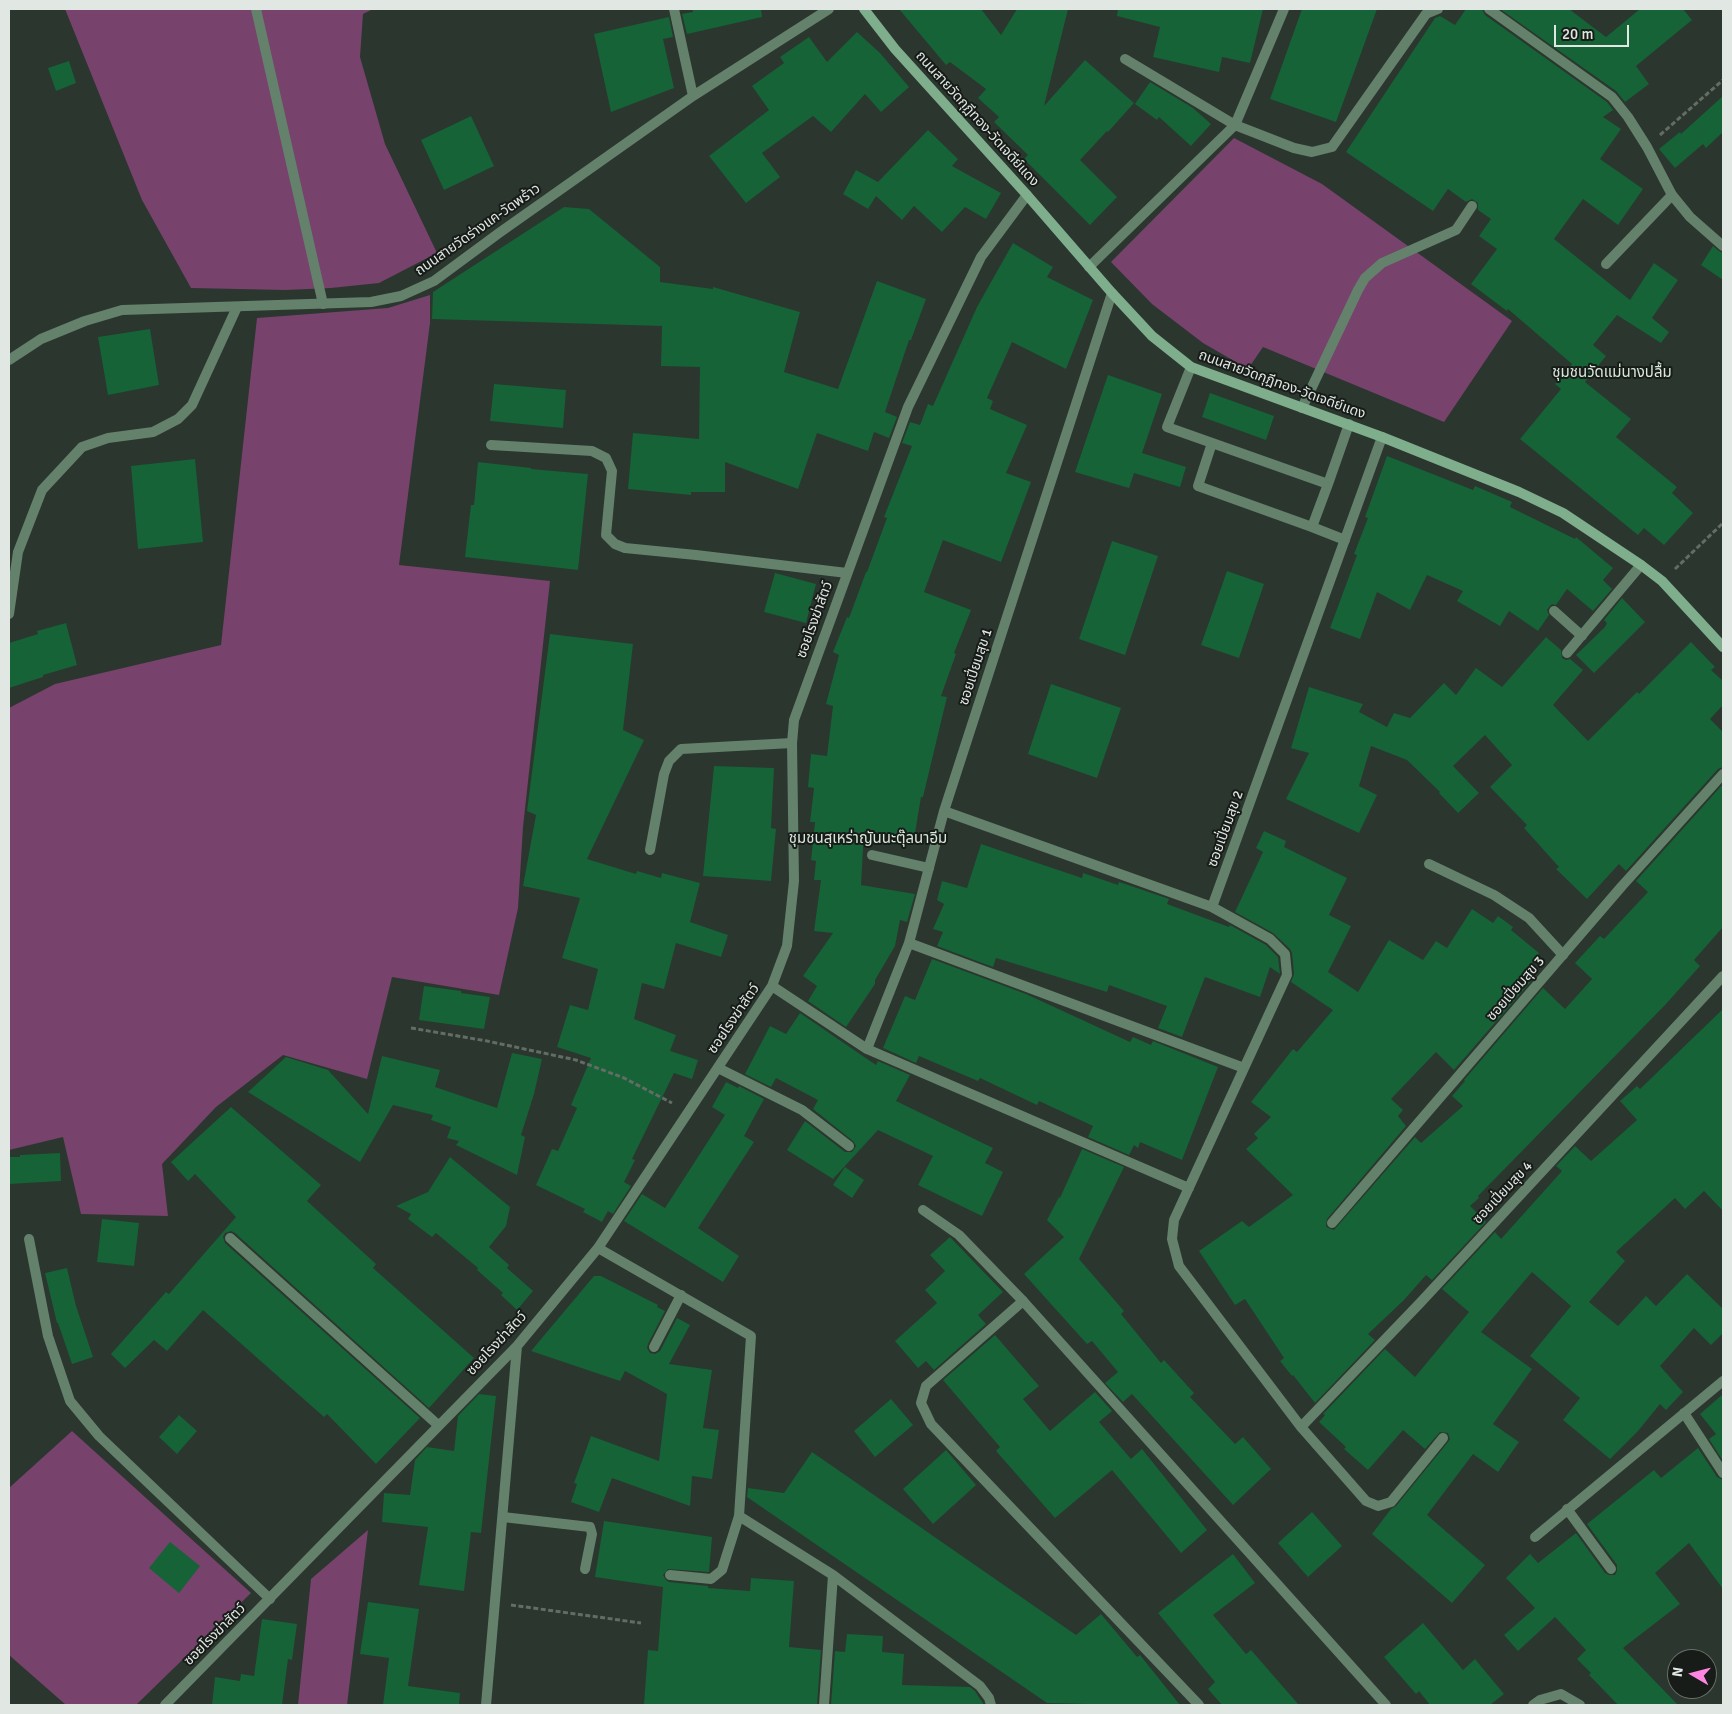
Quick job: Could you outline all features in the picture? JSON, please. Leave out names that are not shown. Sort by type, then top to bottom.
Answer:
[{"type":"main road","name":"ถนนสายวัดกุฎีทอง-วัดเจดีย์แดง","points":[[864,9],[895,49],[1027,195],[1112,293],[1152,336],[1191,366],[1349,424],[1519,492],[1546,505],[1641,565],[1662,581],[1723,646]]},
{"type":"street","points":[[256,9],[323,304]]},
{"type":"street","points":[[674,9],[694,96]]},
{"type":"street","name":"ถนนสายวัดร่างแค-วัดพร้าว","points":[[9,360],[41,338],[85,320],[122,310],[371,302],[401,296],[434,282],[499,233],[694,96],[829,9]]},
{"type":"street","points":[[1090,267],[1235,125],[1284,9]]},
{"type":"street","points":[[1125,59],[1235,125],[1294,148],[1312,152],[1332,147],[1426,14],[1438,9]]},
{"type":"street","points":[[1488,9],[1612,97],[1628,117],[1647,147],[1672,195],[1690,217],[1723,246]]},
{"type":"street","name":"ซอยโรงฆ่าสัตว์","points":[[164,1705],[517,1346],[598,1248],[772,986],[786,946],[794,881],[792,743],[794,720],[908,407],[981,257],[1027,195]]},
{"type":"street","points":[[1606,264],[1672,195]]},
{"type":"street","points":[[1302,408],[1365,278],[1382,263],[1456,230],[1472,206]]},
{"type":"street","name":"ซอยเปี่ยมสุข 1","points":[[867,1049],[909,943],[944,811],[1112,293]]},
{"type":"street","points":[[9,614],[18,552],[42,490],[82,447],[108,438],[153,432],[178,419],[192,405],[237,307]]},
{"type":"street","points":[[1191,366],[1166,427],[1328,484]]},
{"type":"street","points":[[1312,527],[1349,424]]},
{"type":"street","name":"ซอยเปี่ยมสุข 2","points":[[1212,907],[1382,437]]},
{"type":"street","points":[[1212,443],[1198,486],[1345,540]]},
{"type":"street","points":[[491,445],[592,451],[606,458],[612,471],[606,534],[615,544],[625,548],[847,573]]},
{"type":"street","points":[[1568,653],[1641,565]]},
{"type":"street","points":[[1554,611],[1582,636]]},
{"type":"street","points":[[650,850],[664,774],[669,761],[681,749],[792,743]]},
{"type":"street","name":"ซอยเปี่ยมสุข 3","points":[[1332,1224],[1622,886],[1723,774]]},
{"type":"street","points":[[944,811],[1212,907],[1270,939],[1285,954],[1287,975],[1174,1220],[1172,1239],[1179,1266],[1301,1427],[1366,1501],[1378,1506],[1391,1502],[1443,1438]]},
{"type":"street","points":[[872,855],[929,868]]},
{"type":"street","points":[[1429,864],[1494,894],[1529,918],[1563,955]]},
{"type":"street","points":[[909,943],[1244,1068]]},
{"type":"street","name":"ซอยเปี่ยมสุข 4","points":[[1301,1427],[1420,1303],[1723,976]]},
{"type":"street","points":[[772,986],[867,1049],[1190,1188]]},
{"type":"street","points":[[718,1068],[802,1110],[849,1146]]},
{"type":"street","points":[[923,1210],[959,1235],[1023,1301],[1386,1705]]},
{"type":"street","points":[[230,1238],[438,1425]]},
{"type":"street","points":[[30,1239],[48,1336],[70,1401],[99,1436],[270,1599]]},
{"type":"street","points":[[598,1248],[751,1336],[752,1347],[739,1516],[722,1570],[711,1579],[670,1575]]},
{"type":"street","points":[[654,1346],[681,1295]]},
{"type":"street","points":[[1023,1301],[926,1386],[920,1403],[931,1424],[1196,1704]]},
{"type":"street","points":[[486,1705],[517,1346]]},
{"type":"street","points":[[1535,1537],[1723,1382]]},
{"type":"street","points":[[1684,1413],[1723,1474]]},
{"type":"street","points":[[1567,1509],[1611,1569]]},
{"type":"street","points":[[503,1516],[590,1527],[592,1534],[585,1569]]},
{"type":"street","points":[[739,1516],[833,1575],[980,1686],[989,1698],[991,1705]]},
{"type":"street","points":[[824,1705],[833,1575]]},
{"type":"street","points":[[1533,1705],[1540,1700],[1561,1694],[1580,1705]]},
{"type":"path","points":[[1647,147],[1723,80]]},
{"type":"path","points":[[1662,581],[1723,523]]},
{"type":"path","points":[[411,1028],[487,1041],[576,1060],[624,1078],[688,1112]]},
{"type":"path","points":[[495,1603],[641,1623]]},
{"type":"shaded area","points":[[65,9],[373,9],[363,14],[360,57],[385,144],[437,253],[379,283],[285,290],[191,288],[142,200]]},
{"type":"shaded area","points":[[1234,138],[1322,184],[1512,321],[1444,422],[1263,347],[1248,369],[1203,343],[1152,304],[1111,262]]},
{"type":"shaded area","points":[[430,295],[430,323],[399,565],[550,581],[523,827],[518,908],[499,995],[392,977],[367,1079],[283,1055],[216,1107],[162,1164],[168,1216],[81,1214],[63,1137],[9,1150],[9,708],[55,684],[221,645],[257,318],[388,308]]},
{"type":"shaded area","points":[[72,1431],[251,1593],[136,1705],[66,1705],[9,1655],[9,1488]]},
{"type":"shaded area","points":[[368,1530],[347,1705],[298,1705],[311,1579]]},
{"type":"building","points":[[692,9],[761,9],[762,17],[687,34],[682,14],[693,12]]},
{"type":"building","points":[[899,9],[981,9],[1001,35],[1017,9],[1068,9],[1044,106],[1085,60],[1134,103],[1080,160],[1117,197],[1090,225],[1024,159],[1028,155],[994,122],[999,117],[978,98],[986,89],[950,62],[946,65]]},
{"type":"building","points":[[1118,9],[1263,9],[1250,63],[1222,57],[1219,72],[1153,57],[1160,27],[1117,16]]},
{"type":"building","points":[[1302,9],[1377,9],[1336,122],[1270,99]]},
{"type":"building","points":[[1466,9],[1482,9],[1485,15],[1607,102],[1613,110],[1603,117],[1621,129],[1600,159],[1643,189],[1618,225],[1583,199],[1554,239],[1630,300],[1654,263],[1678,280],[1652,318],[1669,332],[1661,343],[1617,315],[1593,345],[1606,356],[1585,382],[1631,419],[1616,437],[1677,487],[1672,493],[1693,513],[1664,545],[1644,528],[1638,535],[1520,439],[1561,389],[1555,384],[1572,364],[1508,309],[1507,311],[1471,284],[1497,249],[1479,236],[1491,219],[1478,210],[1478,203],[1472,199],[1466,202],[1448,189],[1433,211],[1346,152],[1435,18],[1440,16],[1455,25]]},
{"type":"building","points":[[1500,9],[1569,9],[1606,37],[1640,9],[1683,9],[1692,20],[1636,66],[1649,84],[1625,102],[1616,91]]},
{"type":"building","points":[[669,17],[673,37],[663,39],[674,88],[611,112],[594,34]]},
{"type":"building","points":[[857,32],[880,53],[909,87],[881,112],[865,94],[831,132],[813,116],[762,153],[780,177],[746,203],[709,156],[769,110],[752,86],[784,63],[780,57],[809,37],[827,62]]},
{"type":"building","points":[[69,61],[76,83],[56,91],[48,68]]},
{"type":"building","points":[[1150,82],[1193,108],[1211,124],[1191,146],[1159,117],[1157,120],[1135,104]]},
{"type":"building","points":[[1723,96],[1723,132],[1706,148],[1703,144],[1675,168],[1659,149],[1680,132],[1681,134]]},
{"type":"building","points":[[471,116],[494,166],[444,190],[421,140]]},
{"type":"building","points":[[928,130],[958,159],[952,166],[1001,193],[986,219],[965,207],[942,232],[914,206],[902,220],[876,196],[868,209],[843,194],[856,170],[878,182]]},
{"type":"building","points":[[564,207],[589,209],[660,267],[660,282],[713,289],[713,287],[800,312],[784,372],[838,389],[877,281],[926,299],[911,340],[909,340],[885,412],[897,417],[889,438],[874,432],[868,451],[817,433],[798,489],[725,462],[725,492],[691,492],[691,495],[628,489],[633,433],[699,439],[700,367],[661,366],[662,326],[432,319],[433,292]]},
{"type":"building","points":[[1013,243],[1053,267],[1047,277],[1093,300],[1066,369],[1012,342],[987,398],[993,401],[990,409],[1027,425],[1006,473],[1031,482],[1001,562],[943,540],[924,592],[971,610],[954,653],[956,654],[941,696],[947,697],[923,797],[921,797],[914,839],[864,831],[861,885],[915,894],[907,922],[900,920],[895,946],[875,980],[875,984],[846,1027],[808,1001],[817,986],[803,976],[833,933],[814,931],[821,880],[814,880],[816,861],[811,860],[815,822],[810,822],[814,788],[808,787],[811,754],[827,756],[833,706],[826,704],[839,655],[833,652],[867,572],[887,518],[884,517],[912,446],[902,443],[910,422],[920,425],[928,404],[933,406],[977,307]]},
{"type":"building","points":[[1713,246],[1723,253],[1723,280],[1701,265]]},
{"type":"building","points":[[150,329],[159,385],[108,395],[98,337]]},
{"type":"building","points":[[1108,375],[1162,394],[1142,453],[1186,467],[1180,487],[1134,473],[1129,488],[1075,472]]},
{"type":"building","points":[[494,384],[566,390],[563,428],[490,421]]},
{"type":"building","points":[[1210,393],[1274,416],[1266,440],[1202,417]]},
{"type":"building","points":[[1387,456],[1473,490],[1475,486],[1512,502],[1510,507],[1575,539],[1576,537],[1613,568],[1603,580],[1612,589],[1593,611],[1567,589],[1556,605],[1552,604],[1549,607],[1547,610],[1549,615],[1538,631],[1509,611],[1500,626],[1457,601],[1463,591],[1427,575],[1410,610],[1377,592],[1360,639],[1330,628],[1357,555],[1354,554],[1368,518],[1365,517]]},
{"type":"building","points":[[195,459],[203,542],[138,549],[131,466]]},
{"type":"building","points":[[478,462],[588,474],[578,570],[465,557],[471,505],[474,505]]},
{"type":"building","points":[[1112,541],[1158,556],[1125,655],[1079,639]]},
{"type":"building","points":[[1227,571],[1264,584],[1239,658],[1201,645]]},
{"type":"building","points":[[775,573],[816,584],[806,623],[764,612]]},
{"type":"building","points":[[1622,598],[1645,622],[1594,673],[1576,655],[1605,627],[1607,623],[1604,620]]},
{"type":"building","points":[[66,623],[77,665],[9,688],[9,643],[38,634],[37,631]]},
{"type":"building","points":[[550,634],[633,644],[623,730],[644,740],[587,859],[636,874],[637,871],[661,878],[662,873],[700,883],[690,922],[728,935],[721,957],[676,943],[664,989],[642,983],[634,1019],[676,1035],[670,1051],[698,1060],[692,1079],[674,1073],[632,1159],[635,1160],[624,1182],[631,1186],[613,1214],[608,1211],[602,1222],[583,1212],[585,1209],[536,1185],[552,1149],[558,1151],[577,1108],[571,1105],[591,1058],[557,1047],[570,1005],[588,1010],[598,969],[562,958],[580,898],[523,886],[536,815],[527,811]]},
{"type":"building","points":[[1546,637],[1561,650],[1562,658],[1570,659],[1583,670],[1553,705],[1588,741],[1691,642],[1715,667],[1711,670],[1723,681],[1723,705],[1710,719],[1723,732],[1723,767],[1718,769],[1626,871],[1619,864],[1587,899],[1556,869],[1559,867],[1524,828],[1527,825],[1490,787],[1512,765],[1485,735],[1453,766],[1479,793],[1458,813],[1440,792],[1407,760],[1371,746],[1359,786],[1377,795],[1359,833],[1286,799],[1309,753],[1291,748],[1309,687],[1363,704],[1359,712],[1387,727],[1394,713],[1410,718],[1444,683],[1456,695],[1476,668],[1502,687]]},
{"type":"building","points":[[1051,684],[1121,708],[1097,778],[1028,754]]},
{"type":"building","points":[[714,766],[774,768],[771,828],[776,829],[771,881],[703,876]]},
{"type":"building","points":[[1723,784],[1723,927],[1694,960],[1700,966],[1666,1004],[1478,1196],[1479,1198],[1470,1206],[1486,1222],[1432,1280],[1426,1275],[1404,1300],[1368,1334],[1375,1340],[1315,1403],[1280,1361],[1284,1358],[1245,1299],[1235,1305],[1199,1251],[1242,1221],[1249,1227],[1293,1195],[1246,1149],[1258,1138],[1254,1134],[1271,1117],[1251,1102],[1293,1049],[1297,1052],[1333,1010],[1291,982],[1294,974],[1290,949],[1273,933],[1235,912],[1263,852],[1256,848],[1264,831],[1286,841],[1284,847],[1347,878],[1329,915],[1351,926],[1328,972],[1358,992],[1389,940],[1423,960],[1436,941],[1447,948],[1472,909],[1493,923],[1498,916],[1513,927],[1511,930],[1539,953],[1525,971],[1533,979],[1454,1070],[1436,1052],[1391,1099],[1403,1110],[1398,1116],[1406,1126],[1327,1219],[1326,1226],[1334,1230],[1415,1137],[1421,1143],[1463,1106],[1452,1096],[1543,988],[1565,1009],[1592,979],[1575,963],[1600,936],[1604,939],[1648,892],[1636,881]]},
{"type":"building","points":[[981,844],[1082,878],[1083,873],[1118,885],[1119,882],[1169,899],[1167,904],[1229,927],[1230,925],[1266,945],[1278,957],[1280,974],[1270,967],[1260,997],[1205,977],[1182,1037],[1158,1028],[1167,1006],[1109,985],[1107,992],[996,958],[993,967],[937,946],[943,932],[933,929],[944,904],[937,900],[942,881],[967,888]]},
{"type":"building","points":[[932,959],[1026,994],[1130,1042],[1133,1037],[1151,1045],[1153,1041],[1218,1067],[1182,1160],[1140,1142],[1138,1148],[1134,1145],[1129,1155],[1088,1137],[1093,1126],[1039,1101],[1037,1105],[980,1078],[978,1081],[919,1056],[916,1063],[883,1048],[905,996],[915,1000]]},
{"type":"building","points":[[424,986],[490,997],[484,1029],[419,1020]]},
{"type":"building","points":[[1723,1009],[1723,1211],[1704,1191],[1685,1209],[1675,1198],[1616,1252],[1625,1261],[1589,1302],[1618,1326],[1646,1296],[1656,1306],[1687,1274],[1723,1309],[1723,1333],[1711,1345],[1694,1328],[1660,1366],[1683,1392],[1666,1410],[1660,1404],[1638,1431],[1610,1459],[1563,1420],[1580,1398],[1530,1356],[1571,1306],[1532,1272],[1481,1332],[1532,1369],[1493,1424],[1519,1442],[1498,1472],[1473,1454],[1427,1515],[1485,1565],[1452,1603],[1372,1534],[1448,1442],[1450,1439],[1448,1433],[1440,1432],[1425,1449],[1403,1430],[1368,1470],[1344,1449],[1346,1447],[1319,1422],[1325,1415],[1323,1414],[1385,1349],[1415,1377],[1469,1312],[1442,1289],[1495,1232],[1501,1239],[1562,1171],[1556,1166],[1575,1146],[1591,1161],[1637,1120],[1620,1101],[1637,1086],[1640,1089]]},
{"type":"building","points":[[800,1013],[876,1065],[878,1061],[910,1075],[896,1101],[993,1148],[985,1163],[1003,1172],[982,1216],[918,1185],[933,1156],[878,1130],[833,1179],[787,1150],[805,1121],[845,1152],[852,1152],[856,1146],[853,1141],[813,1109],[818,1100],[776,1078],[771,1087],[745,1074],[770,1026],[786,1034]]},
{"type":"building","points":[[512,1053],[542,1059],[534,1094],[521,1135],[525,1137],[517,1175],[456,1145],[459,1141],[447,1138],[451,1127],[431,1120],[433,1115],[393,1105],[360,1162],[248,1092],[286,1057],[328,1070],[368,1114],[382,1056],[440,1070],[435,1087],[497,1108]]},
{"type":"building","points":[[726,1082],[738,1088],[739,1086],[764,1099],[744,1136],[754,1142],[698,1228],[739,1256],[723,1282],[624,1221],[642,1194],[665,1208],[725,1115],[712,1107]]},
{"type":"building","points":[[231,1107],[321,1185],[307,1201],[376,1264],[373,1268],[474,1358],[429,1408],[235,1233],[231,1231],[225,1233],[223,1237],[225,1243],[420,1418],[376,1464],[327,1414],[324,1417],[203,1310],[167,1351],[154,1340],[125,1368],[111,1354],[166,1292],[169,1294],[236,1217],[195,1174],[188,1181],[171,1162]]},
{"type":"building","points":[[1082,1149],[1124,1167],[1079,1259],[1124,1311],[1121,1314],[1161,1363],[1164,1360],[1194,1393],[1190,1397],[1235,1444],[1243,1437],[1271,1469],[1233,1505],[1132,1394],[1123,1402],[1105,1383],[1118,1372],[1092,1341],[1087,1344],[1024,1274],[1064,1237],[1047,1220],[1060,1198]]},
{"type":"building","points":[[60,1153],[61,1181],[9,1184],[9,1157]]},
{"type":"building","points":[[450,1157],[510,1207],[506,1226],[489,1247],[509,1265],[507,1268],[533,1291],[517,1310],[501,1295],[503,1293],[477,1270],[478,1268],[436,1233],[432,1237],[408,1219],[411,1214],[396,1206],[428,1192]]},
{"type":"building","points":[[845,1167],[864,1180],[852,1198],[833,1185]]},
{"type":"building","points":[[102,1219],[139,1223],[134,1266],[97,1262]]},
{"type":"building","points":[[950,1237],[1003,1292],[978,1315],[986,1324],[934,1370],[926,1361],[918,1368],[895,1341],[937,1303],[925,1290],[945,1271],[930,1255]]},
{"type":"building","points":[[67,1268],[76,1306],[93,1357],[72,1364],[57,1323],[45,1273]]},
{"type":"building","points":[[594,1276],[601,1276],[658,1305],[657,1307],[665,1311],[648,1344],[647,1348],[650,1353],[655,1354],[660,1351],[677,1318],[690,1325],[669,1364],[712,1370],[703,1428],[719,1430],[712,1479],[692,1476],[690,1506],[612,1478],[599,1512],[571,1502],[577,1484],[574,1483],[591,1436],[659,1461],[667,1394],[625,1371],[620,1381],[531,1351]]},
{"type":"building","points":[[995,1335],[1039,1386],[1023,1399],[1050,1431],[1095,1392],[1112,1411],[1099,1422],[1131,1459],[1142,1449],[1207,1530],[1181,1553],[1112,1470],[1055,1518],[996,1451],[1000,1447],[943,1380]]},
{"type":"building","points":[[479,1394],[496,1396],[481,1533],[471,1532],[464,1591],[419,1585],[428,1527],[382,1522],[384,1493],[410,1495],[415,1460],[427,1447],[454,1451],[458,1416]]},
{"type":"building","points":[[1723,1394],[1723,1461],[1709,1439],[1716,1434],[1700,1414]]},
{"type":"building","points":[[891,1399],[913,1425],[875,1457],[854,1431]]},
{"type":"building","points":[[179,1415],[197,1431],[177,1454],[159,1437]]},
{"type":"building","points":[[1698,1448],[1717,1477],[1723,1480],[1723,1589],[1689,1543],[1655,1573],[1680,1604],[1623,1648],[1667,1694],[1667,1699],[1672,1699],[1678,1705],[1618,1705],[1589,1675],[1591,1673],[1577,1659],[1586,1650],[1555,1617],[1518,1651],[1504,1635],[1535,1608],[1506,1578],[1530,1554],[1538,1563],[1576,1533],[1605,1573],[1615,1575],[1617,1565],[1587,1524],[1654,1470],[1661,1478]]},
{"type":"building","points":[[946,1450],[976,1485],[933,1524],[903,1489]]},
{"type":"building","points":[[812,1452],[1076,1635],[1101,1614],[1137,1657],[1140,1655],[1180,1705],[1047,1703],[747,1497],[748,1488],[784,1493]]},
{"type":"building","points":[[1312,1512],[1342,1546],[1308,1577],[1278,1543]]},
{"type":"building","points":[[604,1521],[712,1537],[709,1572],[668,1569],[663,1575],[669,1582],[708,1586],[708,1588],[750,1591],[751,1578],[794,1581],[789,1647],[821,1650],[817,1705],[644,1704],[648,1650],[658,1651],[663,1587],[595,1577]]},
{"type":"building","points":[[170,1542],[200,1566],[179,1593],[149,1568]]},
{"type":"building","points":[[1233,1554],[1255,1583],[1213,1615],[1246,1654],[1251,1650],[1299,1705],[1222,1705],[1208,1689],[1215,1682],[1158,1613]]},
{"type":"building","points":[[368,1602],[419,1609],[408,1686],[460,1693],[459,1705],[383,1705],[389,1658],[360,1654]]},
{"type":"building","points":[[262,1619],[297,1624],[292,1660],[288,1659],[282,1705],[212,1705],[215,1677],[240,1681],[241,1674],[254,1676]]},
{"type":"building","points":[[1423,1623],[1463,1670],[1475,1659],[1504,1694],[1490,1705],[1430,1705],[1419,1691],[1416,1694],[1384,1657]]},
{"type":"building","points":[[847,1634],[883,1636],[882,1652],[904,1654],[902,1685],[970,1687],[984,1705],[831,1705],[835,1651],[845,1652]]},
{"type":"district","name":"ชุมชนวัดแม่นางปลื้ม","points":[[1612,373]]},
{"type":"district","name":"ชุมชนสุเหร่าญันนะตุ๊ลนาอีม","points":[[868,839]]}]
